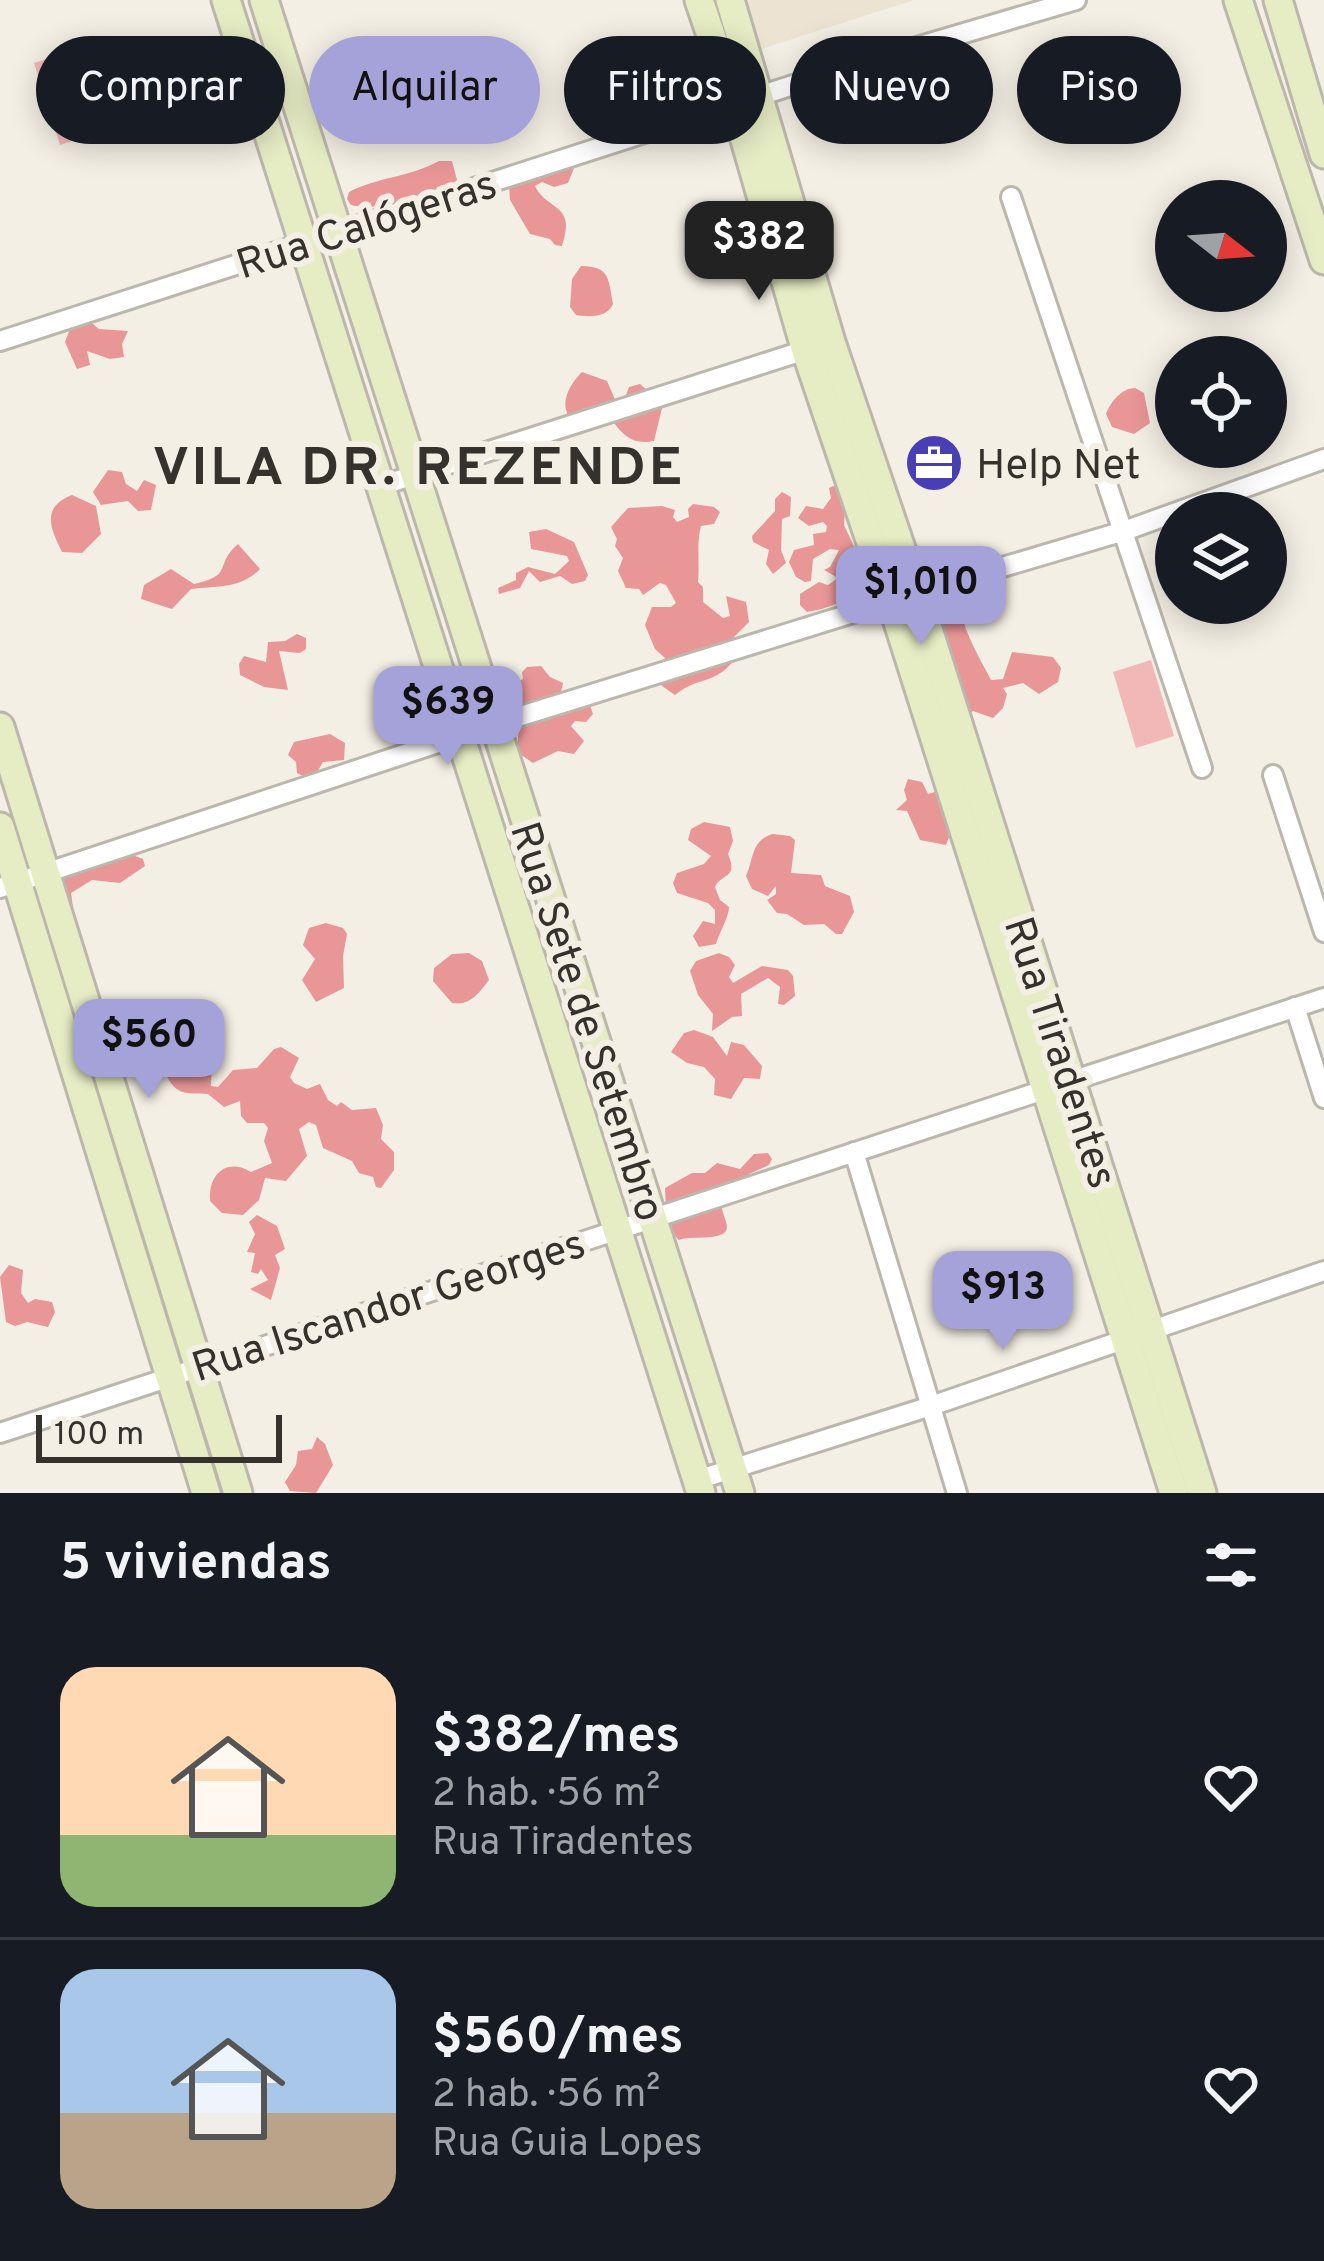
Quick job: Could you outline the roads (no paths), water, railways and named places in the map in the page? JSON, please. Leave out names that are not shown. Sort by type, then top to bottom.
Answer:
[{"type":"main road","name":"Rua Sete de Setembro","points":[[264,0],[736,1480]]},
{"type":"main road","name":"Rua Tiradentes","points":[[699,0],[717,36]]},
{"type":"main road","name":"Rua Tiradentes","points":[[730,0],[736,36]]},
{"type":"main road","points":[[1238,0],[1324,260]]},
{"type":"main road","points":[[1278,0],[1324,154]]},
{"type":"main road","name":"Rua Sete de Setembro","points":[[234,2],[303,244],[699,1487]]},
{"type":"main road","name":"Rua Tiradentes","points":[[761,144],[818,346],[904,597],[1137,1334],[1202,1493]]},
{"type":"main road","points":[[0,727],[238,1493]]},
{"type":"main road","points":[[0,827],[9,885],[206,1493]]},
{"type":"main road","name":"Rua Tiradentes","points":[[1137,1334],[1174,1493]]},
{"type":"street","name":"Rua Calógeras","points":[[766,95],[1076,0]]},
{"type":"street","name":"Rua Calógeras","points":[[0,340],[611,144]]},
{"type":"street","points":[[1011,197],[1202,768]]},
{"type":"street","points":[[380,486],[818,346]]},
{"type":"street","points":[[9,885],[495,724],[1124,531],[1324,460]]},
{"type":"street","points":[[1273,775],[1324,932]]},
{"type":"street","name":"Rua Iscandor Georges","points":[[0,1433],[1324,998]]},
{"type":"street","points":[[1294,1007],[1324,1099]]},
{"type":"street","points":[[854,1152],[957,1493]]},
{"type":"street","points":[[699,1487],[736,1480],[931,1406],[1324,1270]]},
{"type":"place","name":"Help Net","points":[[934,463]]},
{"type":"district","name":"VILA DR. REZENDE","points":[[419,465]]}]
